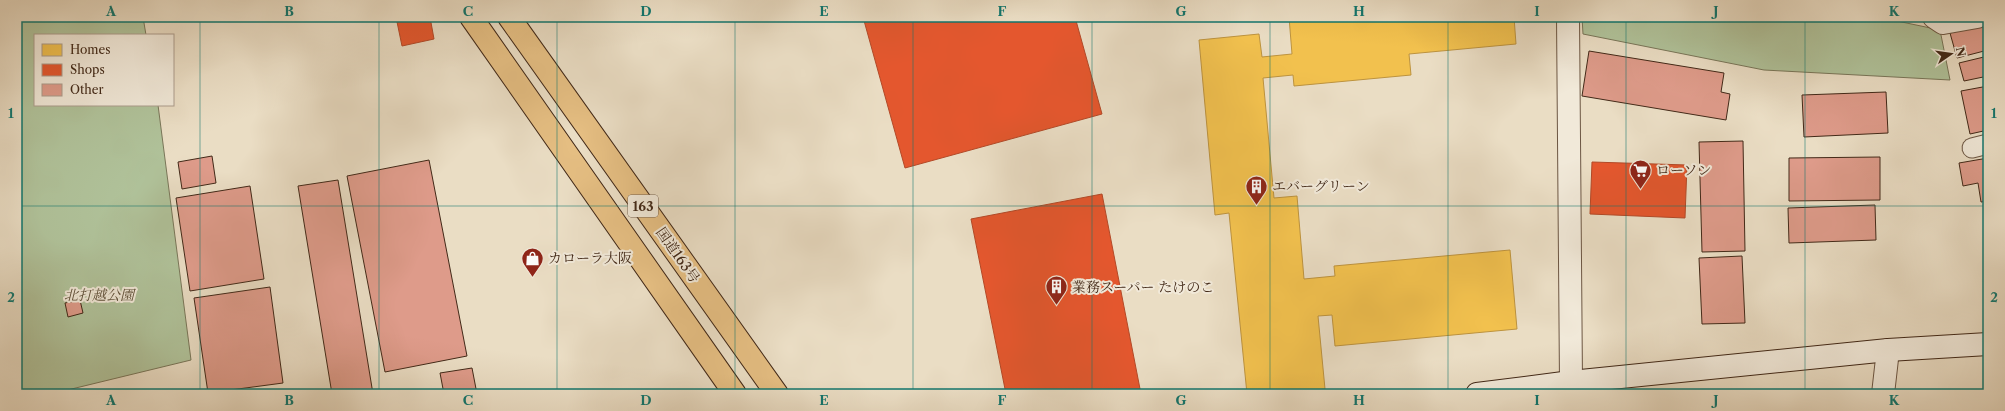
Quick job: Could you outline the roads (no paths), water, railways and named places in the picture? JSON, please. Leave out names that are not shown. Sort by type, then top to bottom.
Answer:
[{"type":"highway","name":"163","points":[[471,17],[735,394]]},
{"type":"highway","name":"国道163号","points":[[509,17],[777,394]]},
{"type":"street","points":[[1568,17],[1571,382]]},
{"type":"street","points":[[1934,17],[1943,24],[1977,17]]},
{"type":"street","points":[[1477,394],[1571,382],[1888,350],[1988,344]]},
{"type":"street","points":[[1883,394],[1888,350]]},
{"type":"place","name":"ローソン","points":[[1640,190]]},
{"type":"place","name":"エバーグリーン","points":[[1256,206]]},
{"type":"place","name":"カローラ大阪","points":[[533,278]]},
{"type":"place","name":"業務スーパー たけのこ","points":[[1056,306]]},
{"type":"park label","name":"北打越公園","points":[[99,295]]}]
